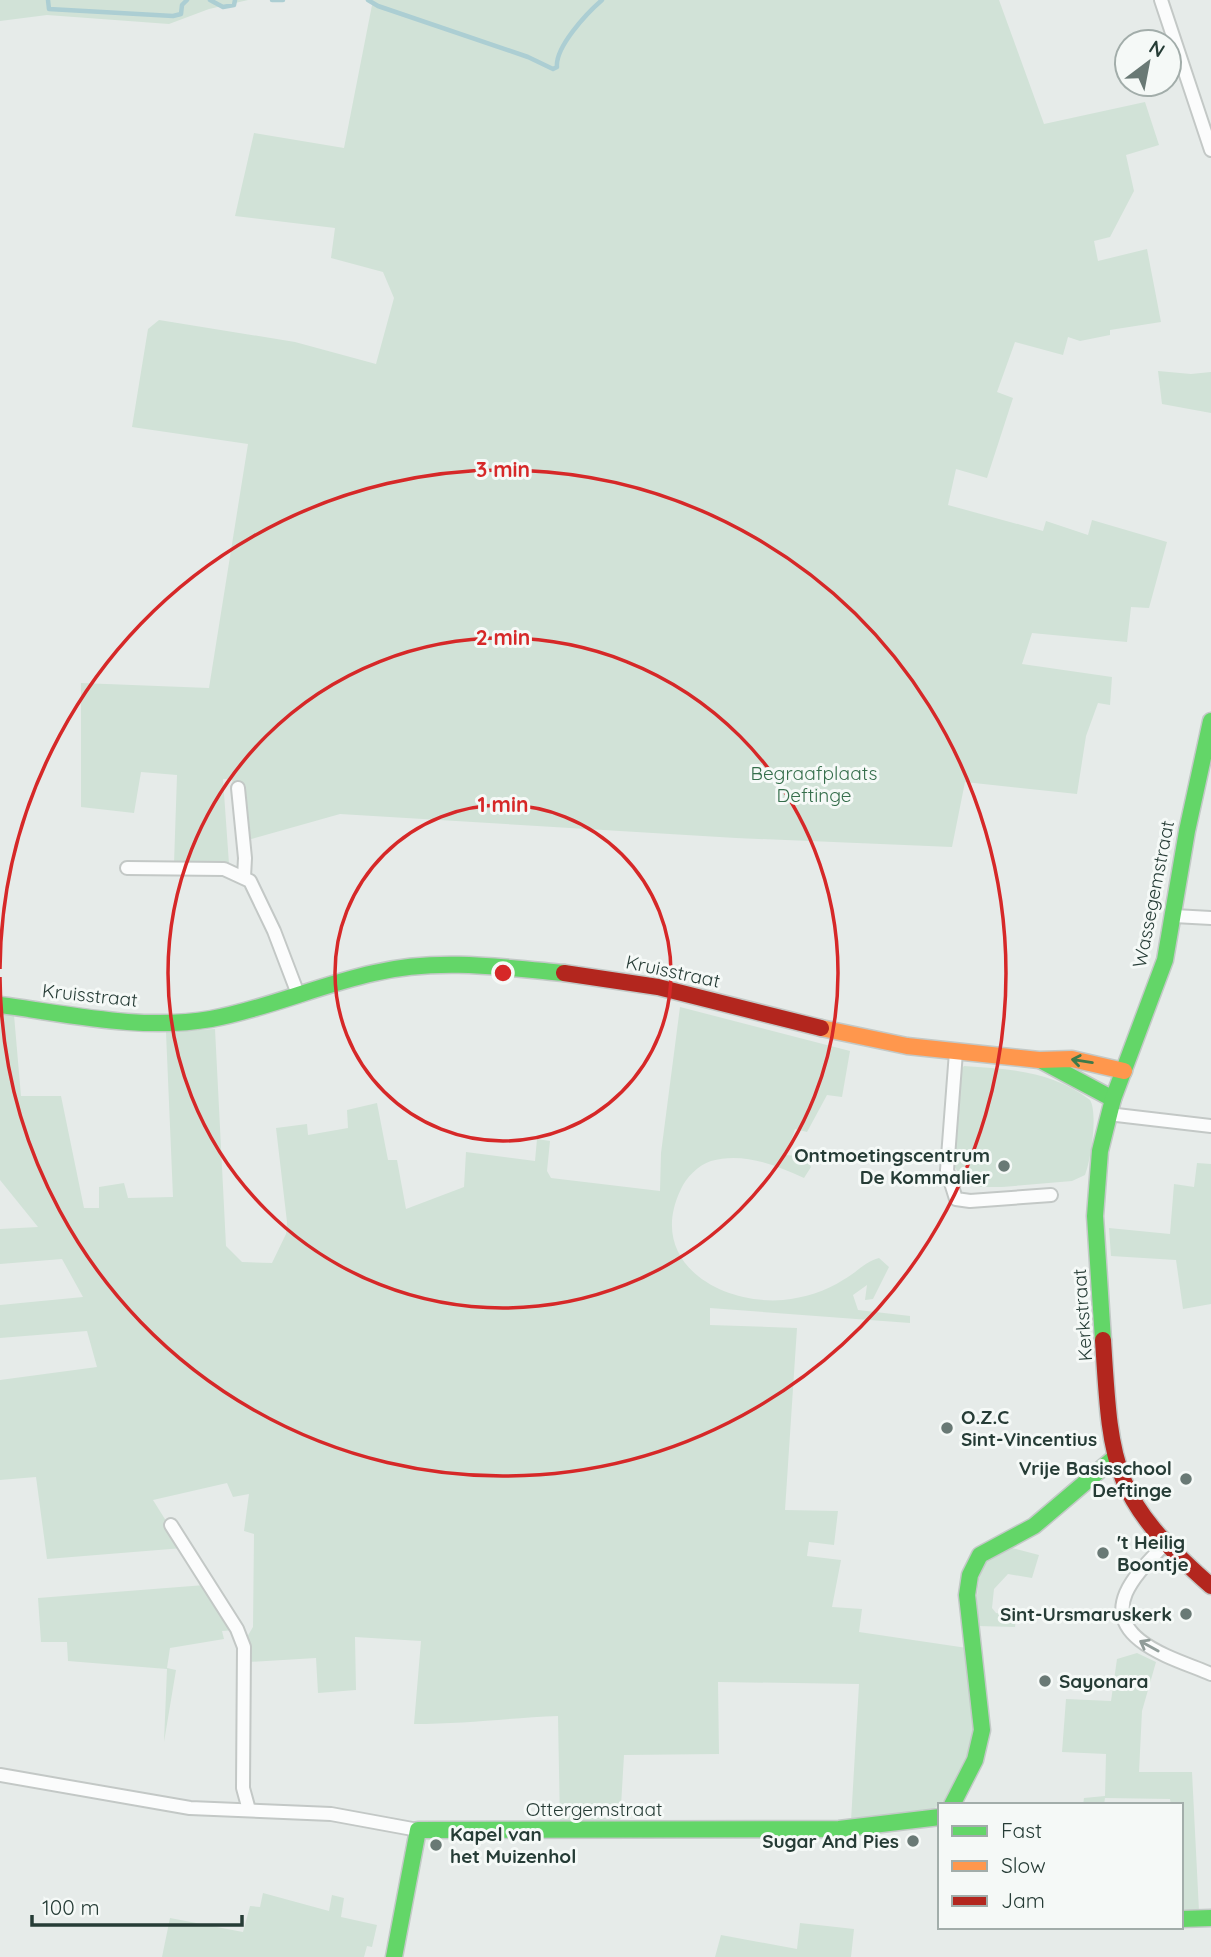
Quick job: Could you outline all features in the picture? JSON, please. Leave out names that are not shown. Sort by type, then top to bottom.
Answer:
[{"type":"street","points":[[1161,0],[1211,150]]},
{"type":"street","name":"Wassegemstraat","points":[[1124,1071],[1165,960],[1187,831],[1211,721]]},
{"type":"street","points":[[238,788],[244,877]]},
{"type":"street","points":[[127,868],[208,867],[244,877],[258,894],[298,994]]},
{"type":"street","points":[[1174,916],[1211,918]]},
{"type":"street","name":"Kruisstraat","points":[[0,1006],[131,1023],[210,1019],[376,972],[428,965],[475,964],[566,973],[657,987],[859,1038],[956,1052],[1039,1060],[1072,1059],[1124,1071]]},
{"type":"street","points":[[956,1052],[947,1170],[956,1199],[970,1202],[1051,1195]]},
{"type":"street","name":"Kruisstraat","points":[[1039,1060],[1110,1107]]},
{"type":"street","name":"Kerkstraat","points":[[1124,1071],[1110,1107],[1100,1151],[1095,1216],[1109,1429],[1114,1458],[1136,1508],[1164,1545],[1211,1587]]},
{"type":"street","points":[[1110,1107],[1211,1126]]},
{"type":"street","points":[[953,1803],[979,1749],[983,1728],[972,1649],[970,1586],[973,1567],[985,1553],[1037,1523],[1114,1458]]},
{"type":"street","points":[[171,1525],[237,1629],[244,1647],[243,1788],[249,1810]]},
{"type":"street","points":[[1164,1545],[1126,1593],[1123,1613],[1127,1627],[1142,1643],[1211,1674]]},
{"type":"street","name":"Ottergemstraat","points":[[0,1775],[190,1808],[331,1814],[418,1830],[839,1829],[938,1817]]},
{"type":"street","points":[[394,1957],[418,1830]]},
{"type":"street","points":[[1183,1919],[1211,1918]]},
{"type":"green space","points":[[0,0],[248,0],[209,9],[169,24],[47,15],[0,21]]},
{"type":"green space","name":"Begraafplaats Deftinge","points":[[373,0],[999,0],[1044,124],[1145,102],[1159,145],[1126,155],[1134,191],[1110,237],[1094,241],[1098,261],[1147,249],[1161,322],[1110,330],[1110,335],[1080,341],[1068,337],[1063,355],[1015,342],[997,392],[1013,398],[987,478],[956,469],[948,505],[1043,531],[1046,521],[1088,535],[1092,520],[1167,542],[1149,608],[1131,607],[1127,642],[1032,633],[1022,664],[1112,677],[1110,705],[1098,703],[1086,736],[1077,794],[965,782],[952,847],[736,838],[340,814],[244,841],[232,779],[223,779],[229,864],[174,864],[177,775],[141,772],[134,813],[81,807],[81,683],[209,688],[248,444],[132,427],[148,329],[159,320],[295,342],[376,364],[394,298],[383,272],[331,258],[335,228],[235,216],[254,133],[344,148]]},
{"type":"green space","points":[[1158,371],[1191,374],[1211,372],[1211,413],[1162,404]]},
{"type":"green space","points":[[680,1007],[850,1051],[842,1097],[827,1095],[807,1132],[795,1129],[786,1155],[807,1157],[811,1167],[804,1178],[747,1159],[723,1159],[706,1163],[693,1172],[681,1189],[673,1215],[673,1237],[681,1257],[695,1273],[713,1286],[735,1295],[759,1300],[799,1298],[814,1293],[836,1284],[879,1258],[889,1267],[873,1299],[865,1300],[867,1285],[853,1295],[858,1310],[910,1316],[910,1323],[710,1308],[710,1325],[797,1328],[785,1510],[838,1511],[834,1545],[809,1542],[807,1556],[841,1560],[832,1607],[862,1609],[859,1632],[967,1648],[977,1733],[949,1797],[932,1810],[851,1821],[859,1684],[718,1682],[719,1754],[624,1755],[620,1823],[560,1824],[558,1716],[414,1724],[421,1641],[355,1637],[356,1690],[318,1693],[316,1658],[249,1662],[247,1637],[253,1627],[254,1534],[244,1531],[249,1494],[233,1497],[227,1483],[153,1500],[183,1548],[47,1559],[36,1477],[0,1480],[0,1380],[97,1367],[87,1331],[0,1338],[0,1305],[83,1297],[62,1259],[0,1264],[0,1229],[38,1227],[0,1180],[0,1014],[14,1015],[21,1096],[61,1096],[84,1208],[99,1208],[99,1187],[124,1183],[128,1198],[173,1197],[166,1032],[215,1029],[226,1246],[242,1262],[272,1263],[286,1234],[287,1222],[276,1128],[307,1124],[308,1135],[348,1128],[347,1110],[377,1103],[388,1160],[397,1160],[406,1209],[464,1187],[466,1152],[535,1161],[537,1139],[550,1141],[547,1171],[551,1178],[660,1191],[661,1153]]},
{"type":"green space","points":[[964,1066],[1014,1070],[1046,1077],[1076,1090],[1090,1100],[1094,1125],[1085,1175],[1072,1181],[1002,1187],[976,1187],[962,1179],[953,1164],[961,1069]]},
{"type":"green space","points":[[1197,1163],[1211,1164],[1211,1304],[1183,1309],[1176,1260],[1111,1256],[1109,1228],[1170,1234],[1174,1184],[1194,1187]]},
{"type":"green space","points":[[1012,1548],[1039,1555],[1032,1578],[1008,1574],[994,1589],[992,1608],[996,1613],[1016,1616],[1015,1627],[977,1626],[976,1603],[981,1564],[998,1551]]},
{"type":"green space","points":[[205,1585],[235,1630],[222,1631],[224,1639],[170,1648],[167,1668],[176,1670],[164,1742],[167,1669],[68,1661],[67,1642],[41,1642],[38,1598]]},
{"type":"green space","points":[[1137,1653],[1156,1662],[1142,1711],[1139,1772],[1192,1772],[1199,1911],[1183,1909],[1183,1803],[1171,1803],[1170,1799],[1105,1798],[1104,1803],[1083,1803],[1084,1798],[1105,1796],[1106,1754],[1062,1752],[1066,1699],[1111,1701],[1117,1659]]},
{"type":"green space","points":[[263,1893],[329,1911],[332,1895],[344,1898],[341,1917],[377,1925],[372,1947],[367,1946],[364,1957],[162,1957],[170,1918],[243,1932],[250,1906],[260,1907]]},
{"type":"green space","points":[[800,1923],[854,1929],[851,1957],[715,1957],[721,1935],[797,1949]]},
{"type":"waterway","points":[[48,0],[49,9],[173,16],[181,14],[182,5],[187,0]]},
{"type":"waterway","points":[[210,0],[223,7],[234,5],[235,0]]},
{"type":"waterway","points":[[272,0],[283,0]]},
{"type":"waterway","points":[[368,0],[378,6],[528,57],[553,69],[557,67],[566,40],[602,0]]},
{"type":"traffic: fast","points":[[1103,1340],[1095,1216],[1100,1151],[1113,1099],[1165,960],[1187,831],[1211,721]]},
{"type":"traffic: fast","points":[[0,1005],[106,1020],[185,1022],[232,1015],[353,978],[398,968],[469,965],[564,973]]},
{"type":"traffic: fast","points":[[1042,1061],[1113,1099]]},
{"type":"traffic: fast","points":[[953,1803],[975,1760],[982,1730],[967,1595],[970,1575],[980,1555],[1034,1526],[1114,1458]]},
{"type":"traffic: fast","points":[[394,1957],[418,1830],[839,1829],[938,1817]]},
{"type":"traffic: fast","points":[[1183,1919],[1211,1918]]},
{"type":"traffic: slow","points":[[821,1028],[907,1046],[1039,1060],[1072,1059],[1124,1071]]},
{"type":"traffic: jam","points":[[564,973],[658,987],[821,1028]]},
{"type":"traffic: jam","points":[[1103,1340],[1109,1420],[1122,1478],[1135,1503],[1153,1528],[1211,1586]]},
{"type":"place","name":"Ontmoetingscentrum De Kommalier","points":[[1004,1166]]},
{"type":"place","name":"O.Z.C Sint-Vincentius","points":[[947,1428]]},
{"type":"place","name":"Vrije Basisschool Deftinge","points":[[1186,1479]]},
{"type":"place","name":"'t Heilig Boontje","points":[[1103,1553]]},
{"type":"place","name":"Sint-Ursmaruskerk","points":[[1186,1614]]},
{"type":"place","name":"Sayonara","points":[[1045,1681]]},
{"type":"place","name":"Sugar And Pies","points":[[913,1841]]},
{"type":"place","name":"Kapel van het Muizenhol","points":[[436,1845]]}]
